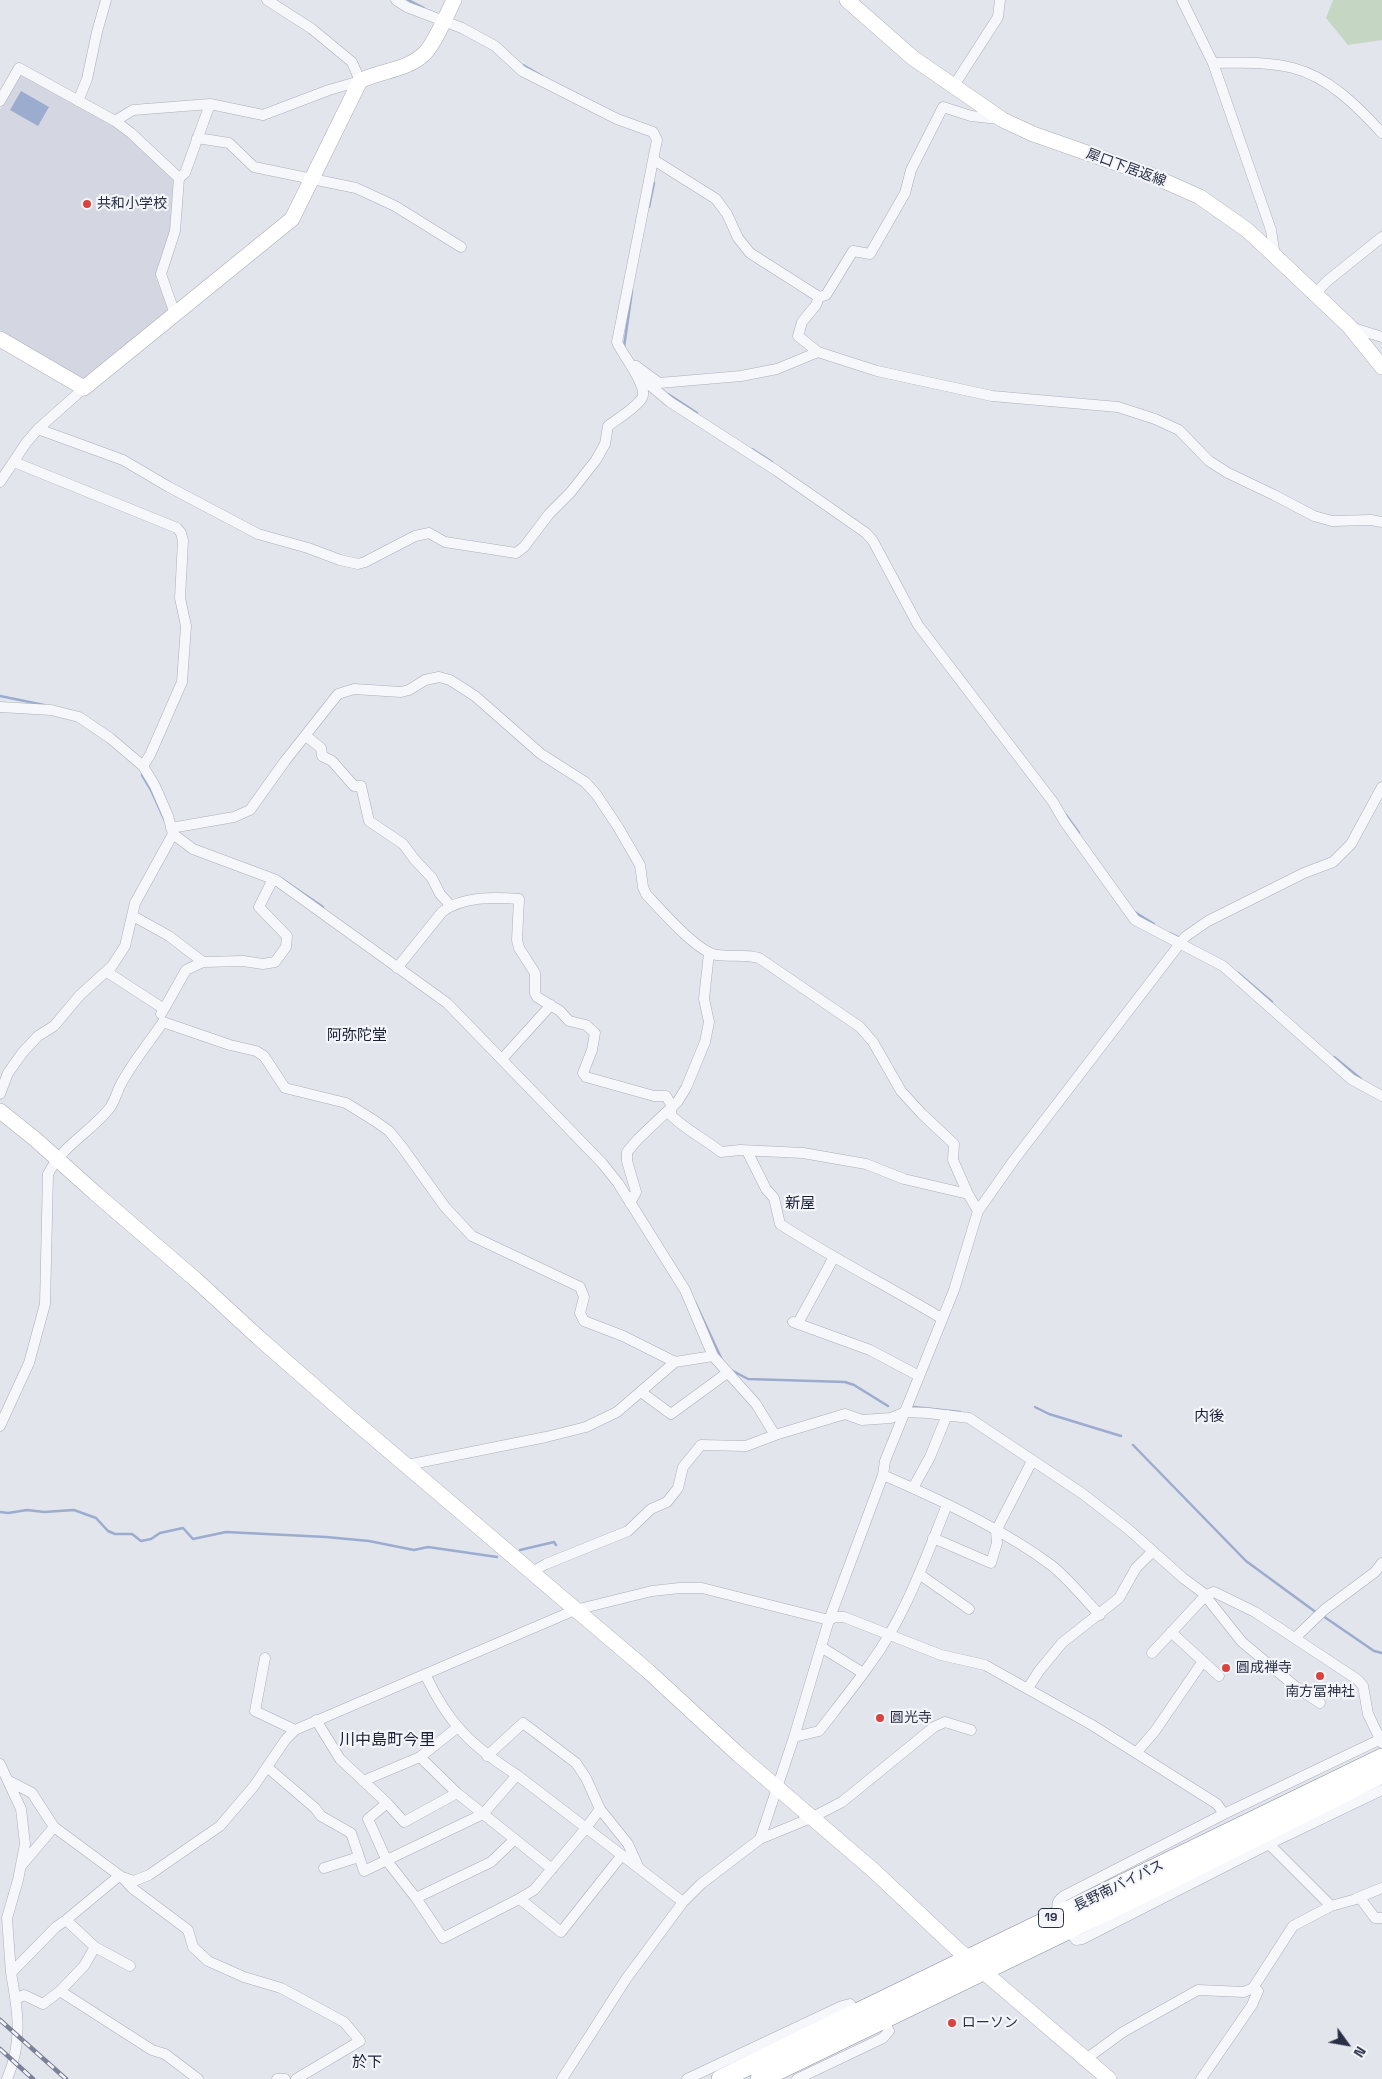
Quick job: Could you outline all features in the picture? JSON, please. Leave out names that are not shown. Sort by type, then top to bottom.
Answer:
[{"type":"highway","name":"長野南バイパス","points":[[1064,1922],[1382,1758]]},
{"type":"highway","name":"長野南バイパス","points":[[721,2079],[856,2013],[976,1964],[1382,1774]]},
{"type":"highway","name":"長野南バイパス","points":[[760,2079],[884,2020],[976,1964]]},
{"type":"street","points":[[78,101],[87,79],[96,32],[106,0]]},
{"type":"street","points":[[0,482],[38,429],[84,388],[292,219],[360,81],[352,62],[312,29],[267,0]]},
{"type":"street","points":[[38,429],[122,460],[258,534],[358,564],[415,536],[428,532],[445,542],[516,553],[524,547],[549,514],[570,493],[596,460],[605,444],[608,426],[642,399],[641,382],[617,342],[657,162],[657,140],[654,132],[617,119],[522,70],[495,46],[462,28],[407,7],[396,0]]},
{"type":"street","points":[[115,121],[133,110],[210,104],[263,115],[329,90],[360,81],[371,75],[409,64],[424,54],[454,0]]},
{"type":"street","name":"犀口下居返線","points":[[847,0],[912,58],[1003,120],[1033,134],[1153,176],[1200,197],[1247,230],[1276,256],[1349,326],[1382,367]]},
{"type":"street","points":[[953,87],[998,17],[1000,0]]},
{"type":"street","points":[[1182,0],[1213,63],[1271,230],[1276,256]]},
{"type":"street","points":[[1213,63],[1258,63],[1292,68],[1312,75],[1341,94],[1382,133]]},
{"type":"street","points":[[0,101],[19,68],[115,121],[131,132],[179,178]]},
{"type":"street","points":[[176,314],[161,274],[175,230],[179,178],[185,173],[210,104]]},
{"type":"street","points":[[1003,120],[971,116],[943,107],[911,170],[905,193],[870,254],[853,251],[826,295],[820,297],[802,322],[798,336],[818,352],[877,371],[992,396],[1118,407],[1155,419],[1179,430],[1209,461],[1228,473],[1314,516],[1332,521],[1371,520],[1382,522]]},
{"type":"street","points":[[197,138],[229,143],[254,167],[356,188],[395,206],[461,247]]},
{"type":"street","points":[[657,162],[716,199],[738,238],[750,253],[820,297]]},
{"type":"street","points":[[1315,294],[1326,282],[1382,237]]},
{"type":"street","points":[[1349,326],[1382,337]]},
{"type":"street","points":[[0,339],[84,388]]},
{"type":"street","points":[[633,370],[636,366],[659,383],[732,377],[777,369],[818,352]]},
{"type":"street","points":[[633,370],[670,402],[777,471],[866,533],[873,541],[918,625],[1052,802],[1135,920],[1182,940],[1224,966],[1351,1079],[1382,1096]]},
{"type":"street","points":[[14,462],[177,528],[181,533],[183,541],[180,598],[186,626],[182,682],[150,756],[143,766]]},
{"type":"street","points":[[172,830],[234,817],[250,810],[338,694],[354,689],[401,692],[432,678],[439,677],[450,680],[475,696],[541,754],[585,782],[596,794],[618,827],[640,865],[642,887],[646,894],[697,946],[709,953],[759,958],[860,1027],[873,1042],[901,1090],[922,1114],[954,1144],[953,1160],[978,1211]]},
{"type":"street","points":[[0,707],[51,710],[79,717],[110,738],[143,766],[155,786],[172,830],[193,849],[274,879],[447,1003],[602,1162],[618,1183],[685,1290],[713,1356],[756,1404],[775,1435]]},
{"type":"street","points":[[306,736],[321,748],[322,756],[332,761],[354,786],[361,786],[369,821],[403,844],[432,878],[440,894],[450,905]]},
{"type":"street","points":[[760,1840],[794,1737],[829,1620],[883,1476],[885,1461],[920,1376],[941,1318],[954,1290],[978,1211],[1042,1123],[1182,940],[1208,921],[1304,874],[1333,862],[1351,844],[1382,787]]},
{"type":"street","points":[[0,1094],[8,1073],[23,1052],[38,1036],[54,1026],[80,995],[107,972],[125,946],[135,903],[172,830]]},
{"type":"street","points":[[163,1022],[161,1015],[186,970],[203,962],[243,961],[263,964],[276,962],[286,947],[287,936],[259,907],[274,879]]},
{"type":"street","points":[[397,968],[442,912],[450,905],[488,898],[519,899],[516,940],[518,948],[535,973],[535,993],[537,997],[560,1011],[569,1022],[586,1025],[595,1033],[592,1050],[583,1073],[586,1077],[654,1096],[666,1096],[672,1106],[671,1115],[678,1123],[698,1134],[721,1152],[740,1150],[803,1152],[866,1164],[904,1179],[968,1194]]},
{"type":"street","points":[[133,916],[169,936],[203,962]]},
{"type":"street","points":[[630,1203],[636,1192],[627,1161],[627,1152],[672,1106],[686,1088],[705,1042],[709,1022],[704,998],[709,953]]},
{"type":"street","points":[[107,972],[164,1009]]},
{"type":"street","points":[[502,1059],[551,1005]]},
{"type":"street","points":[[0,1426],[29,1363],[45,1304],[48,1174],[56,1159],[110,1109],[120,1085],[163,1022]]},
{"type":"street","points":[[163,1022],[230,1045],[256,1051],[264,1056],[285,1088],[346,1102],[375,1121],[389,1131],[445,1207],[472,1236],[580,1287],[584,1297],[580,1313],[584,1321],[623,1336],[675,1362]]},
{"type":"street","points":[[0,1111],[35,1139],[196,1279],[259,1338],[648,1671],[810,1818],[873,1870],[976,1964],[1109,2079]]},
{"type":"street","points":[[747,1151],[766,1189],[774,1198],[780,1224],[941,1318]]},
{"type":"street","points":[[834,1257],[795,1322],[870,1350],[920,1376]]},
{"type":"street","points":[[407,1465],[546,1437],[586,1426],[617,1412],[675,1362],[713,1356]]},
{"type":"street","points":[[641,1392],[671,1414],[728,1373]]},
{"type":"street","points":[[532,1572],[546,1564],[628,1531],[651,1509],[667,1502],[678,1488],[683,1467],[701,1445],[746,1446],[775,1435],[845,1414],[862,1420],[891,1418],[904,1412],[969,1418],[1083,1494],[1128,1529],[1183,1578],[1206,1595],[1242,1642],[1320,1703]]},
{"type":"street","points":[[913,1488],[930,1457],[947,1415]]},
{"type":"street","points":[[933,1538],[991,1563],[997,1543],[996,1531],[1032,1461]]},
{"type":"street","points":[[883,1476],[947,1505],[996,1531],[1053,1566],[1100,1615]]},
{"type":"street","points":[[794,1737],[819,1731],[870,1664],[889,1634],[919,1574],[947,1505]]},
{"type":"street","points":[[1028,1688],[1062,1643],[1100,1615],[1118,1598],[1136,1568],[1153,1551]]},
{"type":"street","points":[[1295,1638],[1324,1610],[1375,1572],[1382,1563]]},
{"type":"street","points":[[919,1574],[969,1609]]},
{"type":"street","points":[[11,1973],[56,1927],[119,1876],[134,1880],[149,1875],[220,1826],[237,1809],[286,1739],[296,1730],[575,1610],[652,1592],[680,1588],[702,1588],[829,1620],[835,1617],[844,1617],[941,1655],[985,1665],[1092,1724],[1217,1804],[1224,1814]]},
{"type":"street","points":[[1152,1654],[1206,1595],[1214,1592],[1255,1612],[1358,1680],[1363,1686],[1368,1714],[1381,1741],[1224,1814],[1060,1899],[1056,1908],[1076,1940],[1082,1939],[1269,1844],[1382,1790]]},
{"type":"street","points":[[1172,1632],[1219,1676]]},
{"type":"street","points":[[821,1647],[863,1673]]},
{"type":"street","points":[[265,1658],[254,1711],[296,1730]]},
{"type":"street","points":[[1136,1753],[1155,1730],[1203,1661]]},
{"type":"street","points":[[426,1674],[436,1696],[458,1727],[487,1756],[516,1775],[683,1902]]},
{"type":"street","points":[[316,1720],[340,1759],[387,1803],[404,1822],[457,1793]]},
{"type":"street","points":[[562,2079],[626,1979],[683,1902],[702,1884],[760,1840],[842,1802],[934,1727],[945,1722],[971,1730]]},
{"type":"street","points":[[487,1756],[523,1723],[576,1763],[586,1778],[600,1809],[628,1844],[640,1870]]},
{"type":"street","points":[[364,1781],[420,1757],[458,1727]]},
{"type":"street","points":[[420,1757],[457,1793],[552,1869]]},
{"type":"street","points":[[0,1764],[9,1780],[23,1817],[25,1844],[7,1918],[11,1973],[19,2027],[8,2077]]},
{"type":"street","points":[[268,1767],[315,1808],[320,1816],[351,1833],[364,1871],[483,1814],[516,1775]]},
{"type":"street","points":[[9,1780],[32,1793],[54,1827],[123,1878],[132,1888],[188,1930],[193,1947],[208,1961],[244,1977],[281,1988],[344,2022],[360,2041],[296,2079]]},
{"type":"street","points":[[387,1803],[368,1819],[386,1861],[416,1898],[443,1938],[534,1890],[600,1809]]},
{"type":"street","points":[[20,1866],[54,1827]]},
{"type":"street","points":[[416,1898],[491,1862],[515,1840]]},
{"type":"street","points":[[1269,1844],[1332,1906]]},
{"type":"street","points":[[520,1899],[561,1932],[622,1855]]},
{"type":"street","points":[[324,1868],[359,1857]]},
{"type":"street","points":[[1086,2059],[1123,2032],[1198,1990],[1244,1992],[1253,1988],[1293,1926],[1332,1906],[1382,1888]]},
{"type":"street","points":[[1357,1898],[1360,1898],[1375,1918],[1382,1918]]},
{"type":"street","points":[[66,1920],[95,1947],[130,1966]]},
{"type":"street","points":[[16,1999],[24,1994],[43,2004],[60,1991],[84,1966],[95,1947]]},
{"type":"street","points":[[1201,2079],[1252,2005],[1258,1991],[1253,1988]]},
{"type":"street","points":[[60,1991],[152,2050],[165,2054],[198,2079]]},
{"type":"street","points":[[688,2079],[842,2006],[850,2004],[856,2013]]},
{"type":"street","points":[[797,2079],[883,2038],[888,2031],[884,2020]]},
{"type":"street","points":[[0,2068],[8,2077]]},
{"type":"street","points":[[277,2079],[285,2079]]},
{"type":"shaded area","name":"共和小学校","points":[[19,74],[24,74],[128,135],[175,181],[172,227],[156,278],[169,310],[89,378],[82,378],[0,330],[0,110]]},
{"type":"green space","points":[[1333,0],[1382,0],[1382,40],[1348,45],[1326,18]]},
{"type":"water","points":[[21,91],[49,107],[38,126],[10,110]]},
{"type":"waterway","points":[[408,0],[424,8]]},
{"type":"waterway","points":[[523,65],[542,76]]},
{"type":"waterway","points":[[649,207],[654,183]]},
{"type":"waterway","points":[[624,347],[632,291]]},
{"type":"waterway","points":[[668,394],[697,413]]},
{"type":"waterway","points":[[752,449],[772,462]]},
{"type":"waterway","points":[[0,696],[44,705]]},
{"type":"waterway","points":[[142,775],[165,821]]},
{"type":"waterway","points":[[1066,815],[1079,833]]},
{"type":"waterway","points":[[282,879],[323,907]]},
{"type":"waterway","points":[[1133,911],[1154,924]]},
{"type":"waterway","points":[[1170,933],[1180,938]]},
{"type":"waterway","points":[[1238,973],[1272,1002]]},
{"type":"waterway","points":[[1334,1057],[1361,1079]]},
{"type":"waterway","points":[[695,1302],[722,1360]]},
{"type":"waterway","points":[[731,1370],[748,1379],[845,1382],[854,1385],[888,1406]]},
{"type":"waterway","points":[[914,1407],[960,1412]]},
{"type":"waterway","points":[[1035,1407],[1049,1414],[1121,1436]]},
{"type":"waterway","points":[[1133,1445],[1246,1561],[1317,1613]]},
{"type":"waterway","points":[[0,1512],[74,1510],[96,1518],[108,1531],[115,1534],[132,1534],[141,1541],[151,1539],[160,1533],[183,1528],[193,1539],[226,1532],[326,1537],[369,1541],[414,1550],[428,1547],[497,1557]]},
{"type":"waterway","points":[[520,1550],[554,1542],[556,1545]]},
{"type":"waterway","points":[[1323,1616],[1374,1651],[1382,1653]]},
{"type":"railway","points":[[0,2020],[66,2079]]},
{"type":"railway","points":[[0,2049],[33,2079]]},
{"type":"place","name":"共和小学校","points":[[87,204]]},
{"type":"place","name":"圓成禅寺","points":[[1226,1668]]},
{"type":"place","name":"南方冨神社","points":[[1320,1676]]},
{"type":"place","name":"圓光寺","points":[[880,1718]]},
{"type":"place","name":"ローソン","points":[[952,2023]]},
{"type":"district","name":"阿弥陀堂","points":[[357,1036]]},
{"type":"district","name":"新屋","points":[[800,1204]]},
{"type":"district","name":"内後","points":[[1209,1417]]},
{"type":"district","name":"川中島町今里","points":[[387,1741]]},
{"type":"district","name":"於下","points":[[367,2063]]}]
